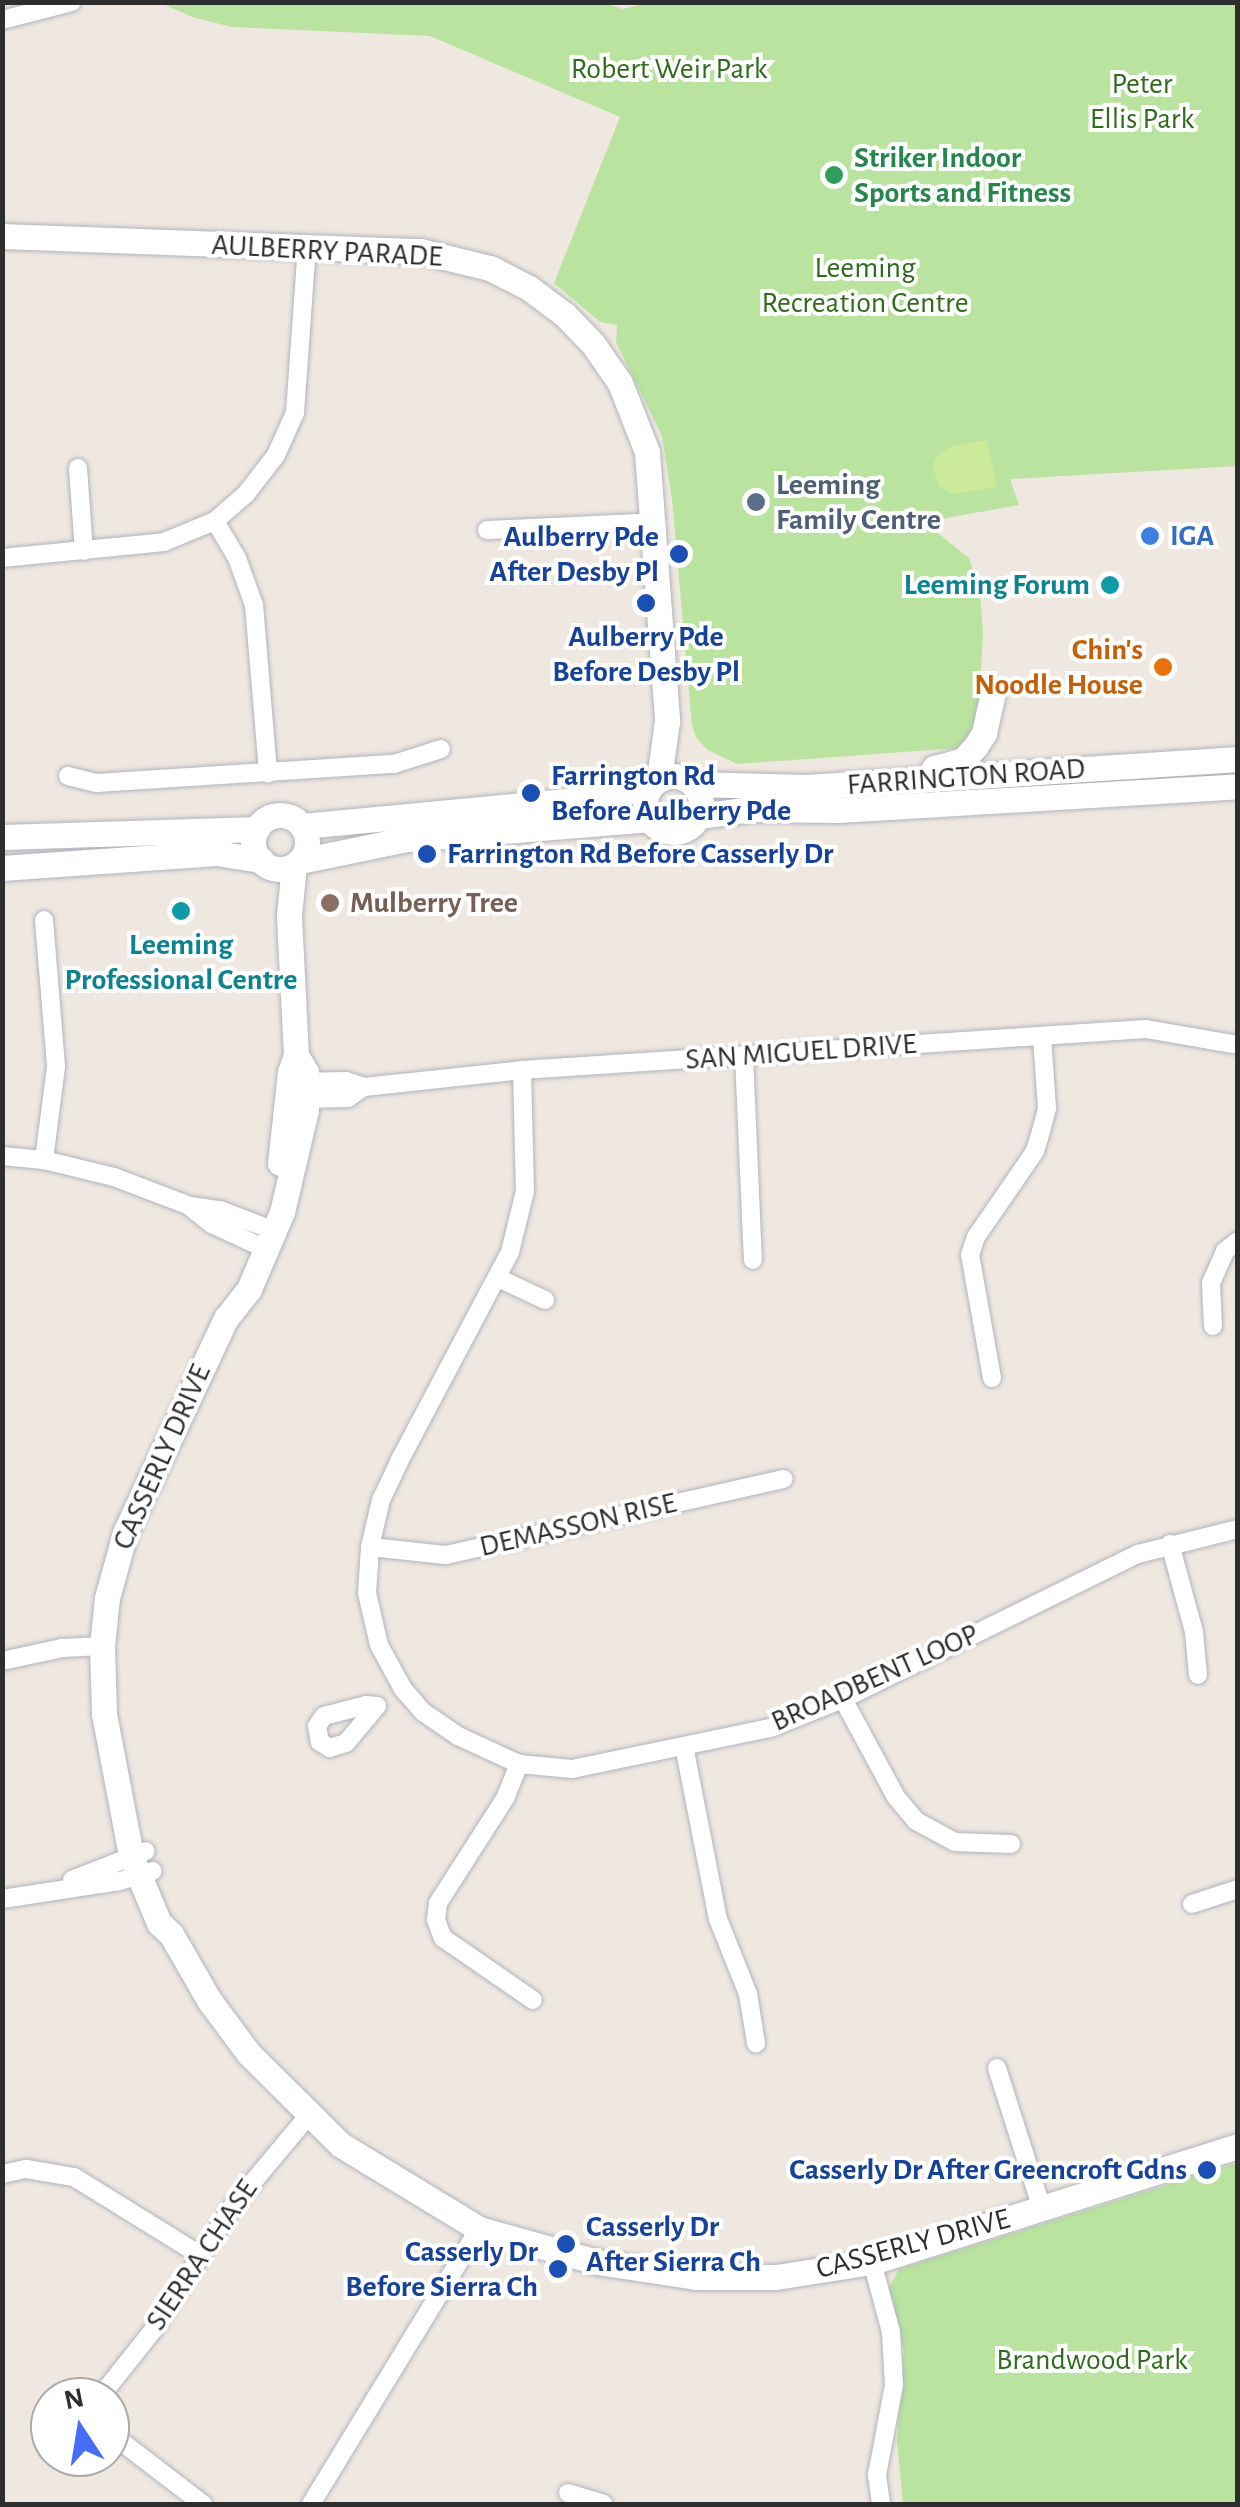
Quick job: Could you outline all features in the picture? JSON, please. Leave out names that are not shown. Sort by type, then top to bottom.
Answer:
[{"type":"main road","name":"AULBERRY PARADE","points":[[2,236],[307,246],[446,256],[510,277],[548,302],[593,344],[635,412],[647,452],[656,522],[667,721],[654,784]]},
{"type":"main road","points":[[806,788],[834,775],[944,768],[963,760],[984,732],[993,692]]},
{"type":"main road","name":"AULBERRY PARADE","points":[[667,721],[691,782]]},
{"type":"main road","name":"FARRINGTON ROAD","points":[[691,782],[806,788],[1238,759]]},
{"type":"main road","points":[[2,836],[194,834],[257,829],[279,816],[302,826],[577,800],[654,784],[673,775],[691,782],[701,800],[698,816],[678,832],[662,830],[648,819],[644,803],[654,784]]},
{"type":"main road","name":"FARRINGTON ROAD","points":[[698,816],[751,809],[838,810],[1238,786]]},
{"type":"main road","points":[[2,868],[216,853],[281,863],[407,839],[648,819]]},
{"type":"main road","points":[[281,863],[307,848],[302,826]]},
{"type":"main road","points":[[257,829],[254,845],[281,863]]},
{"type":"main road","name":"CASSERLY DRIVE","points":[[281,863],[289,915],[296,1055],[294,1177],[264,1238],[250,1289],[226,1318],[124,1533],[108,1598],[102,1646],[104,1714],[118,1777],[130,1792],[142,1863],[171,1934],[228,2027],[308,2116],[340,2145],[479,2229],[597,2262],[696,2277],[776,2277],[872,2262],[1238,2146]]},
{"type":"street","points":[[2,20],[72,2]]},
{"type":"street","points":[[2,558],[164,542],[215,521],[264,474],[295,414],[307,246]]},
{"type":"street","points":[[78,468],[84,551]]},
{"type":"street","points":[[215,521],[237,558],[254,604],[268,773]]},
{"type":"street","points":[[487,530],[656,522]]},
{"type":"street","points":[[68,776],[97,783],[394,764],[441,749]]},
{"type":"street","points":[[44,920],[56,1067],[44,1160]]},
{"type":"street","name":"SAN MIGUEL DRIVE","points":[[297,1090],[346,1081],[364,1087],[522,1070],[1146,1028],[1238,1045]]},
{"type":"street","points":[[992,1378],[970,1255],[976,1237],[1035,1151],[1042,1131],[1047,1108],[1042,1037]]},
{"type":"street","points":[[744,1056],[753,1260]]},
{"type":"street","name":"BROADBENT LOOP","points":[[522,1070],[525,1191],[515,1235],[498,1278],[381,1500],[370,1546],[371,1619],[403,1689],[423,1712],[458,1736],[519,1764],[572,1770],[770,1728],[844,1698],[1138,1554],[1238,1529]]},
{"type":"street","points":[[2,1156],[44,1160],[114,1177],[264,1238]]},
{"type":"street","points":[[1212,1326],[1212,1283],[1225,1251],[1238,1241]]},
{"type":"street","points":[[498,1278],[545,1300]]},
{"type":"street","name":"DEMASSON RISE","points":[[370,1546],[446,1555],[784,1479]]},
{"type":"street","points":[[1170,1544],[1194,1632],[1198,1675]]},
{"type":"street","points":[[2,1661],[62,1648],[102,1646]]},
{"type":"street","points":[[377,1706],[403,1689]]},
{"type":"street","points":[[844,1698],[896,1796],[916,1821],[955,1842],[1010,1844]]},
{"type":"street","points":[[684,1746],[718,1919],[748,1994],[756,2043]]},
{"type":"street","points":[[519,1764],[506,1797],[438,1903],[436,1920],[443,1938],[532,2000]]},
{"type":"street","points":[[2,1899],[142,1863]]},
{"type":"street","points":[[1192,1904],[1238,1889]]},
{"type":"street","points":[[997,2068],[1042,2209]]},
{"type":"street","name":"SIERRA CHASE","points":[[116,2377],[154,2329],[198,2254],[269,2158],[308,2116]]},
{"type":"street","points":[[2,2174],[26,2169],[74,2177],[198,2254]]},
{"type":"street","points":[[311,2504],[479,2229]]},
{"type":"street","points":[[872,2262],[892,2332],[894,2385],[877,2476],[881,2504]]},
{"type":"street","points":[[130,2447],[203,2504]]},
{"type":"street","points":[[568,2493],[603,2504]]},
{"type":"green space","points":[[601,2],[623,9],[651,2],[1237,3],[1237,466],[1010,479],[1019,505],[924,522],[969,558],[980,592],[983,633],[978,729],[959,748],[737,764],[708,750],[697,739],[692,726],[672,499],[662,436],[616,342],[617,325],[600,322],[554,283],[620,117],[430,36],[232,27],[195,18],[163,4]]},
{"type":"green space","points":[[987,440],[997,487],[953,494],[940,487],[932,467],[939,453],[952,446]]},
{"type":"green space","name":"Brandwood Park","points":[[1237,2163],[1237,2504],[903,2504],[897,2441],[904,2350],[889,2288],[899,2269]]},
{"type":"place","name":"Striker Indoor Sports and Fitness","points":[[834,175]]},
{"type":"place","name":"Leeming Family Centre","points":[[756,502]]},
{"type":"place","name":"IGA","points":[[1150,536]]},
{"type":"place","name":"Aulberry Pde After Desby Pl","points":[[679,554]]},
{"type":"place","name":"Leeming Forum","points":[[1110,585]]},
{"type":"place","name":"Aulberry Pde Before Desby Pl","points":[[646,603]]},
{"type":"place","name":"Chin's Noodle House","points":[[1163,667]]},
{"type":"place","name":"Farrington Rd Before Aulberry Pde","points":[[531,793]]},
{"type":"place","name":"Farrington Rd Before Casserly Dr","points":[[427,854]]},
{"type":"place","name":"Mulberry Tree","points":[[330,903]]},
{"type":"place","name":"Leeming Professional Centre","points":[[181,911]]},
{"type":"place","name":"Casserly Dr After Greencroft Gdns","points":[[1207,2170]]},
{"type":"place","name":"Casserly Dr After Sierra Ch","points":[[566,2244]]},
{"type":"place","name":"Casserly Dr Before Sierra Ch","points":[[558,2269]]},
{"type":"park label","name":"Robert Weir Park","points":[[669,69]]},
{"type":"park label","name":"Peter Ellis Park","points":[[1142,101]]},
{"type":"park label","name":"Leeming Recreation Centre","points":[[865,285]]}]
